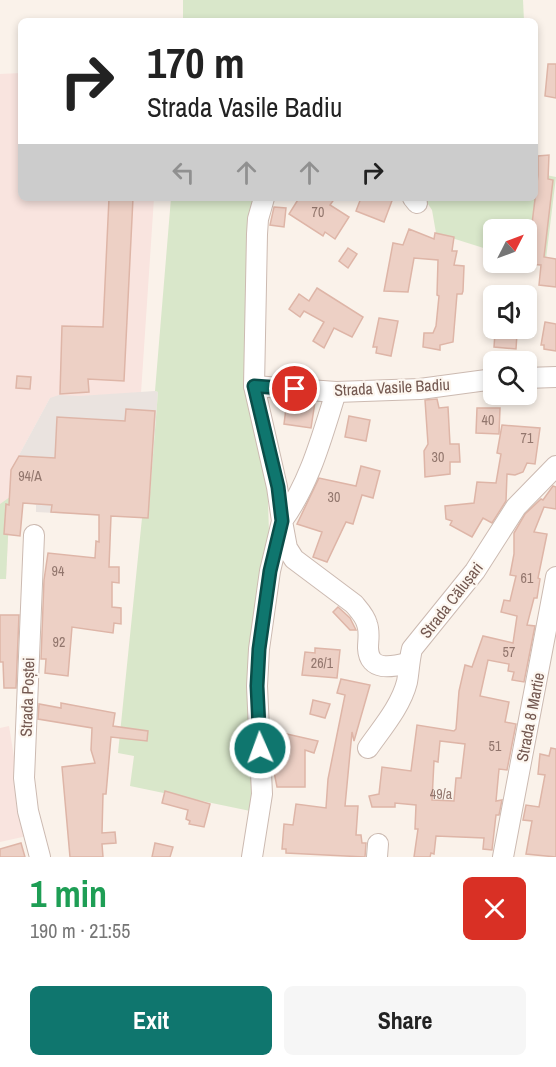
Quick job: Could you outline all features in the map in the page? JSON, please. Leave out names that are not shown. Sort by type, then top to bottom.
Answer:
[{"type":"street","points":[[263,201],[257,234],[254,386],[278,487],[288,548],[294,559],[345,597],[361,612],[367,624],[369,655],[373,662],[389,668],[408,663]]},
{"type":"street","points":[[537,378],[556,377]]},
{"type":"street","name":"Strada Vasile Badiu","points":[[254,386],[336,392],[420,388],[483,380]]},
{"type":"street","points":[[252,857],[262,794],[257,686],[259,649],[270,571],[282,521],[293,506],[310,471],[336,392]]},
{"type":"street","name":"Strada Călușari","points":[[368,748],[400,700],[407,682],[408,663],[412,649],[475,571],[516,507],[556,466]]},
{"type":"street","name":"Strada Poștei","points":[[34,535],[24,778],[28,811],[40,857]]},
{"type":"street","name":"Strada 8 Martie","points":[[503,857],[556,578]]},
{"type":"shaded area","points":[[18,73],[18,201],[154,201],[141,393],[50,398],[11,470],[6,579],[0,579],[0,74]]},
{"type":"shaded area","points":[[158,392],[148,518],[36,512],[36,505],[10,497],[11,470],[50,398],[59,395],[79,396]]},
{"type":"shaded area","points":[[9,726],[27,836],[0,842],[0,728]]},
{"type":"green space","points":[[183,0],[523,0],[524,18],[183,18]]},
{"type":"green space","points":[[538,173],[556,177],[545,267],[537,264],[537,219],[483,219],[483,248],[436,233],[432,210],[426,201],[538,201]]},
{"type":"green space","points":[[171,201],[258,201],[269,532],[250,672],[255,812],[130,786],[134,756],[118,753],[142,518],[148,518],[158,392],[155,391]]},
{"type":"green space","points":[[10,497],[6,579],[0,579],[0,504]]},
{"type":"building","points":[[548,64],[556,64],[556,98],[545,96]]},
{"type":"building","points":[[549,155],[548,179],[553,180],[544,257],[556,259],[556,287],[539,285],[541,265],[537,265],[537,219],[533,219],[535,201],[538,201],[538,156]]},
{"type":"building","points":[[109,201],[133,201],[124,381],[88,379],[89,392],[60,394],[62,326],[103,327]]},
{"type":"building","points":[[297,201],[333,201],[330,205],[349,217],[335,239],[325,232],[323,236],[289,214]]},
{"type":"building","points":[[360,201],[392,201],[384,222],[356,211]]},
{"type":"building","points":[[274,207],[286,208],[284,227],[270,225]]},
{"type":"building","points":[[409,229],[434,239],[435,233],[454,237],[452,251],[457,251],[454,265],[464,266],[463,291],[462,294],[457,294],[453,342],[440,345],[440,350],[423,347],[424,333],[433,333],[436,326],[439,296],[437,295],[438,260],[414,258],[408,292],[384,291],[393,243],[403,245]]},
{"type":"building","points":[[348,248],[357,254],[348,268],[339,261]]},
{"type":"building","points":[[317,288],[363,317],[352,337],[334,328],[324,348],[313,341],[324,322],[304,311],[300,317],[289,309],[299,294],[309,301]]},
{"type":"building","points":[[379,318],[398,321],[391,356],[376,353],[377,347],[373,347]]},
{"type":"building","points":[[545,322],[556,324],[556,351],[544,349],[544,345],[541,345]]},
{"type":"building","points":[[495,339],[517,339],[516,349],[494,347]]},
{"type":"building","points":[[17,376],[31,377],[30,389],[16,388]]},
{"type":"building","points":[[437,399],[439,408],[448,407],[450,444],[459,444],[460,462],[450,462],[450,474],[425,477],[424,451],[428,444],[425,400]]},
{"type":"building","points":[[287,400],[315,402],[311,428],[284,424]]},
{"type":"building","points":[[477,408],[500,408],[499,434],[476,433]]},
{"type":"building","points":[[126,409],[155,411],[148,518],[111,516],[109,567],[119,567],[119,583],[112,582],[112,607],[121,608],[121,624],[114,623],[113,633],[72,627],[68,676],[45,673],[46,659],[41,659],[44,580],[48,553],[95,558],[96,541],[99,542],[99,515],[51,512],[52,505],[23,503],[20,536],[4,534],[6,504],[9,505],[11,470],[19,456],[55,458],[57,417],[125,421]]},
{"type":"building","points":[[349,416],[370,420],[366,441],[345,437]]},
{"type":"building","points":[[502,425],[540,428],[535,464],[527,463],[523,472],[515,475],[507,474],[506,501],[492,523],[483,518],[472,537],[450,525],[452,521],[446,519],[445,506],[474,503],[477,482],[496,483],[501,454],[497,453]]},
{"type":"building","points":[[361,466],[380,471],[373,498],[362,495],[353,524],[346,522],[327,562],[313,557],[322,532],[297,524],[319,478],[356,486]]},
{"type":"building","points":[[553,486],[556,487],[556,509],[544,507],[534,532],[547,534],[538,578],[540,579],[537,598],[534,598],[527,625],[535,626],[524,682],[512,680],[514,672],[508,671],[509,664],[488,660],[480,696],[509,702],[505,722],[516,724],[507,770],[499,769],[496,801],[502,800],[499,815],[496,815],[492,850],[483,849],[484,838],[436,836],[434,854],[431,853],[430,857],[414,857],[418,829],[415,829],[416,805],[395,803],[395,807],[372,807],[369,796],[379,794],[382,767],[411,771],[417,725],[454,731],[456,729],[459,691],[465,665],[472,667],[483,636],[513,643],[517,616],[501,612],[504,600],[510,601],[516,576],[510,575],[514,554],[514,533],[525,514],[541,499],[543,500]],"holes":[[[440,741],[465,744],[461,778],[456,778],[454,801],[432,800],[434,761],[438,762]]]},
{"type":"building","points":[[338,607],[350,618],[356,630],[350,630],[333,612]]},
{"type":"building","points":[[0,615],[19,615],[16,688],[4,688],[3,662],[0,662]]},
{"type":"building","points":[[315,648],[340,650],[337,678],[302,675],[305,652],[315,653]]},
{"type":"building","points":[[341,679],[370,685],[354,741],[352,732],[345,806],[358,806],[356,835],[361,835],[362,843],[366,843],[365,857],[286,853],[286,849],[282,849],[284,824],[293,825],[296,804],[326,808],[328,779],[345,695],[337,693]]},
{"type":"building","points":[[313,700],[330,704],[325,718],[310,714]]},
{"type":"building","points":[[61,703],[115,713],[113,726],[148,731],[147,741],[111,737],[106,794],[103,794],[102,833],[115,832],[116,843],[102,844],[103,857],[70,857],[62,767],[95,763],[91,750],[92,728],[38,719],[39,704],[61,708]]},
{"type":"building","points":[[278,732],[318,741],[314,753],[305,750],[305,787],[277,787],[273,767],[278,767],[284,743],[276,741]]},
{"type":"building","points":[[551,748],[556,749],[556,857],[526,854],[532,821],[523,820],[526,805],[539,807],[545,775],[538,774],[540,754],[549,756]]},
{"type":"building","points":[[165,791],[210,804],[204,827],[189,824],[190,821],[186,819],[188,810],[162,803]]},
{"type":"building","points":[[21,843],[25,857],[0,857],[0,849]]},
{"type":"building","points":[[155,843],[173,847],[170,857],[152,857]]},
{"type":"route","points":[[260,748],[257,686],[259,649],[270,571],[282,521],[278,487],[254,386],[295,389]]}]
